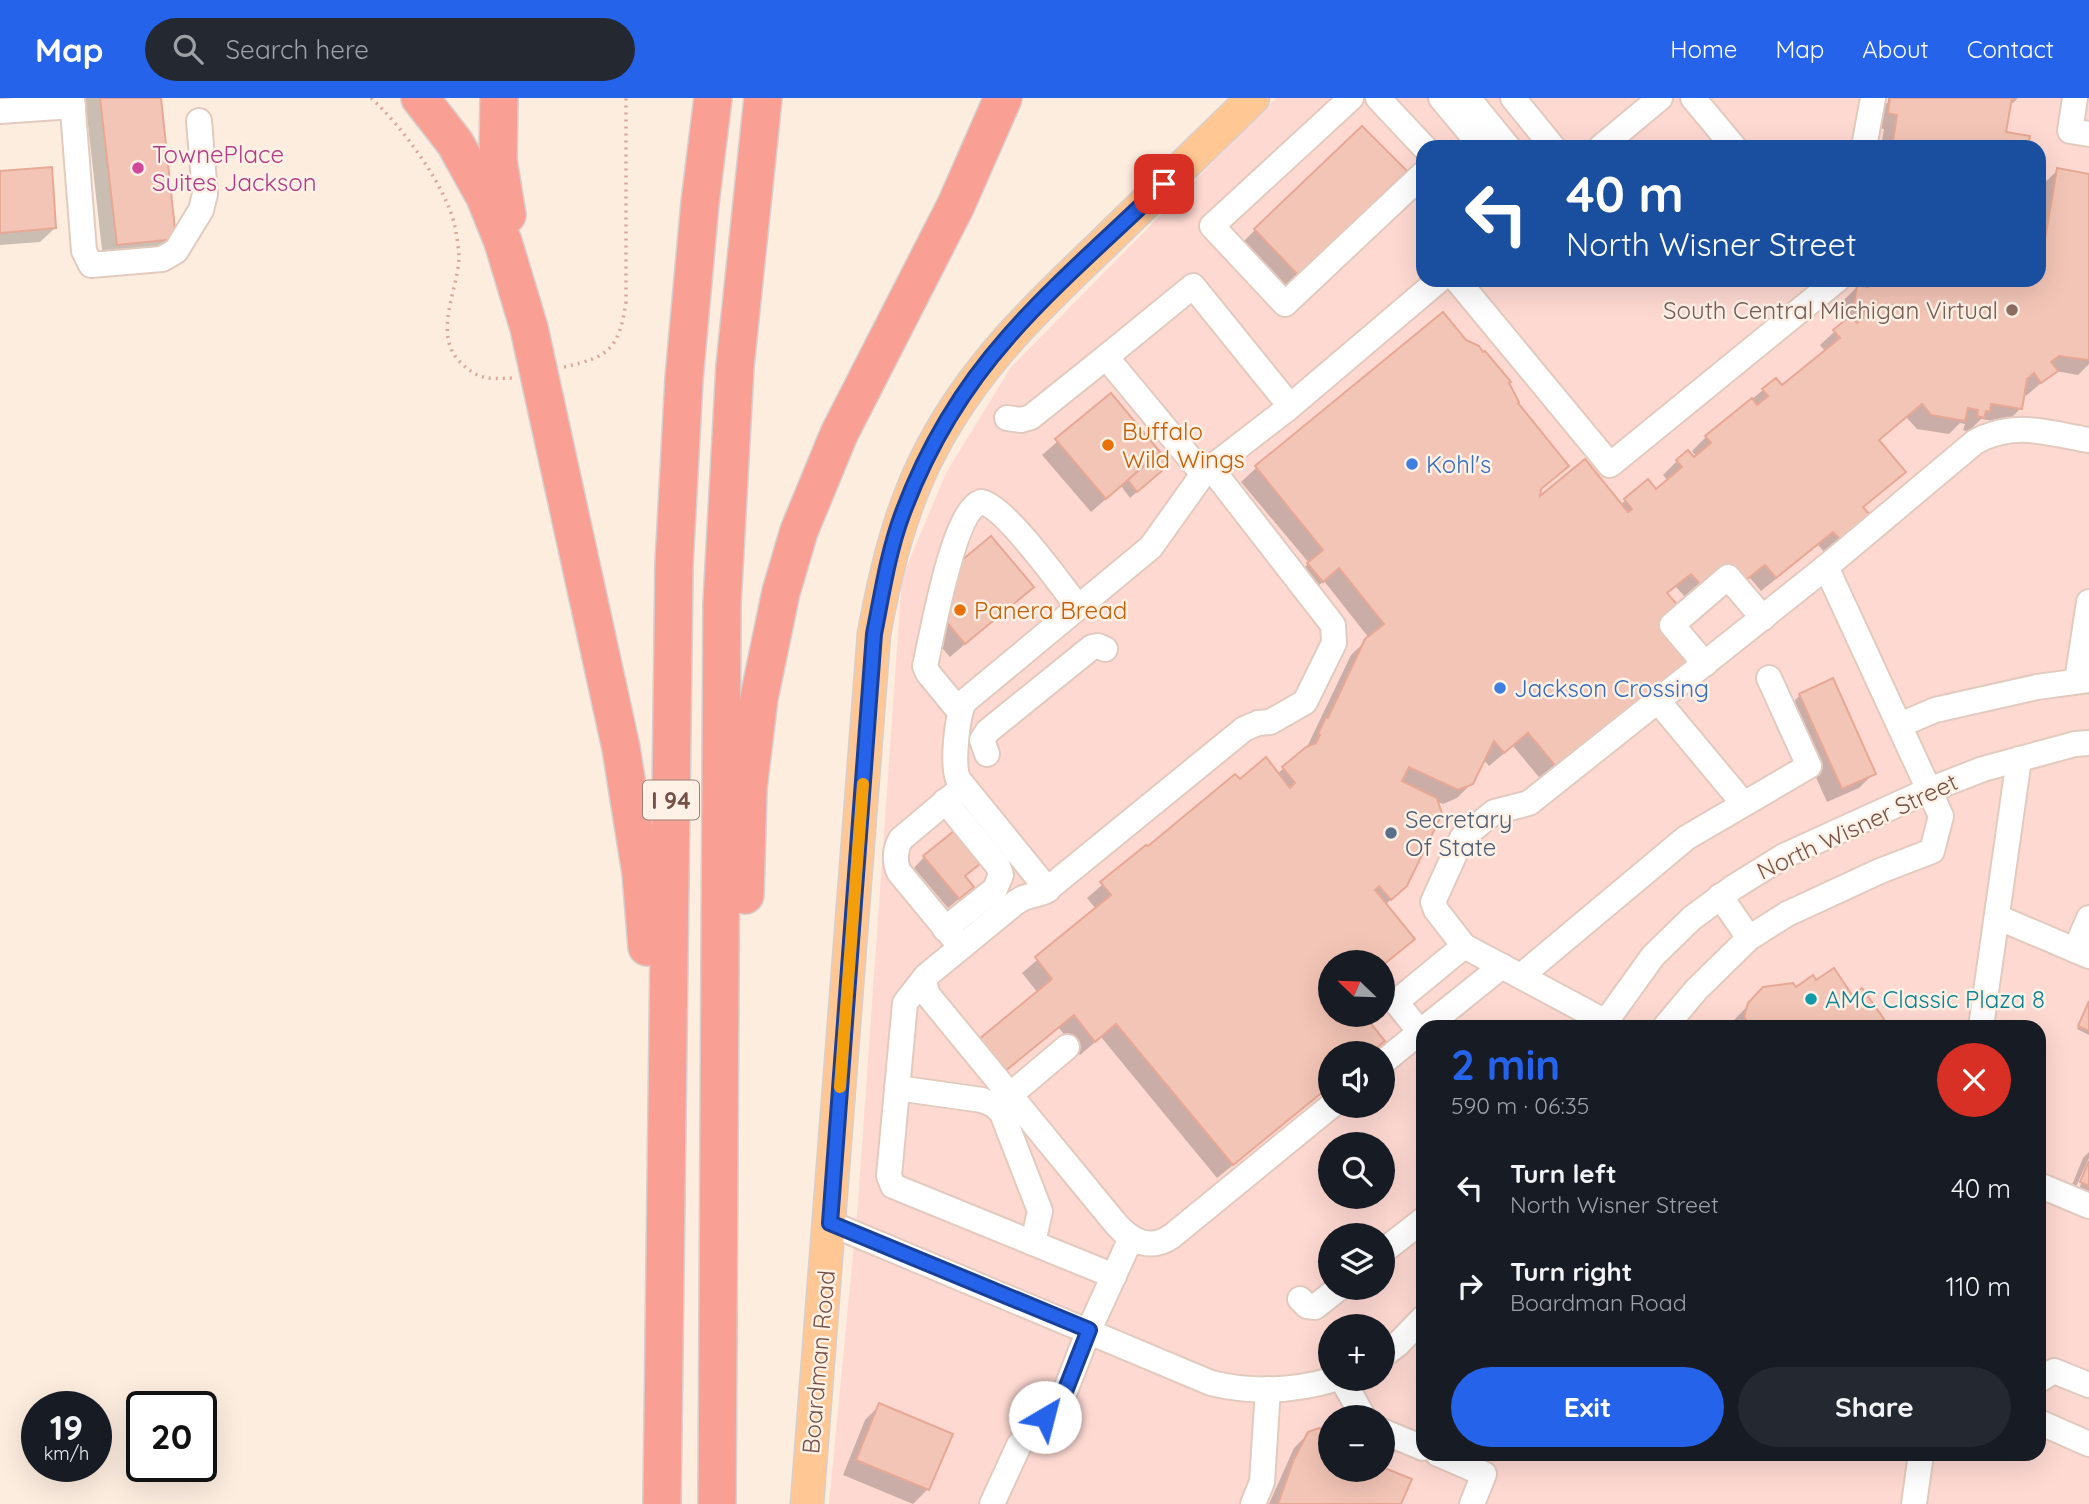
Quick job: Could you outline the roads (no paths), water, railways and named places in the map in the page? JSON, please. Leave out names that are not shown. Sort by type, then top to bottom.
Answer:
[{"type":"highway","points":[[420,98],[455,143],[485,197],[503,242],[529,328]]},
{"type":"highway","points":[[499,98],[497,143],[503,195],[529,328],[613,711],[641,873],[646,924],[665,1348]]},
{"type":"highway","name":"I 94","points":[[662,1504],[671,673],[677,477],[692,290],[713,98]]},
{"type":"highway","name":"I 94","points":[[717,1504],[722,604],[735,366],[763,98]]},
{"type":"highway","points":[[719,1262],[740,1027],[749,777],[759,698],[776,614],[799,531],[828,457],[956,205],[1002,98]]},
{"type":"main road","name":"Boardman Road","points":[[807,1504],[874,634],[902,517],[922,468],[944,426],[1007,338],[1254,98]]},
{"type":"street","points":[[1351,98],[1212,226],[1285,304],[1416,181]]},
{"type":"street","points":[[1378,98],[1417,140]]},
{"type":"street","points":[[1441,98],[1476,140]]},
{"type":"street","points":[[1468,98],[1502,140]]},
{"type":"street","points":[[1513,98],[1547,140]]},
{"type":"street","points":[[1609,140],[1660,98]]},
{"type":"street","points":[[1693,98],[1728,140]]},
{"type":"street","points":[[1865,140],[1873,98]]},
{"type":"street","points":[[2075,98],[2070,131],[2089,134]]},
{"type":"street","points":[[0,111],[73,102],[84,251],[91,265],[162,259],[176,251],[201,210],[205,194],[199,121]]},
{"type":"street","points":[[1019,417],[1106,357],[1193,286],[1290,406]]},
{"type":"street","points":[[1114,1276],[893,1186],[889,1176],[905,1003],[924,982],[953,938],[995,889],[1001,875],[954,794],[960,712],[969,695],[1151,547],[1207,471],[1290,406],[1431,287]]},
{"type":"street","points":[[1463,287],[1609,465],[1828,287]]},
{"type":"street","points":[[953,938],[1015,903],[1048,890],[1244,729],[1258,723],[1270,722],[1306,702],[1334,643],[1333,625],[1207,471],[1106,357]]},
{"type":"street","points":[[1597,1020],[1464,946],[1436,910],[1433,902],[1462,838],[1494,812],[1529,803],[1763,618],[1962,450],[1984,436],[2017,429],[2089,440]]},
{"type":"street","points":[[960,712],[925,666],[951,552],[967,515],[975,504],[987,503],[997,512],[1036,552],[1079,607]]},
{"type":"street","points":[[1671,1020],[1749,937],[1787,914],[1932,850],[1941,816],[1826,566]]},
{"type":"street","points":[[1705,664],[1672,625],[1728,577],[1763,618]]},
{"type":"street","points":[[1900,725],[1935,710],[2083,680],[2089,602]]},
{"type":"street","points":[[987,754],[982,740],[988,731],[1092,647],[1105,649]]},
{"type":"street","points":[[1438,1020],[1511,971],[1686,838],[1809,766],[1769,678]]},
{"type":"street","points":[[1658,701],[1743,803]]},
{"type":"street","name":"North Wisner Street","points":[[1607,1020],[1653,956],[1692,918],[1784,856],[1929,790],[1983,769],[2076,744],[2089,743]]},
{"type":"street","points":[[1982,1020],[2019,759]]},
{"type":"street","points":[[954,794],[1048,890]]},
{"type":"street","points":[[953,938],[899,872],[896,864],[897,847],[901,839],[954,794]]},
{"type":"street","points":[[1720,897],[1749,937]]},
{"type":"street","points":[[1997,917],[2082,953],[2089,918]]},
{"type":"street","points":[[1416,1023],[1396,1002],[1464,946]]},
{"type":"street","points":[[924,982],[928,995],[1123,1232],[1131,1238],[1152,1245],[1165,1241],[1318,1117]]},
{"type":"street","points":[[1395,1053],[1416,1036]]},
{"type":"street","points":[[1010,1095],[1067,1047]]},
{"type":"street","points":[[897,1088],[982,1100],[994,1105],[1002,1113],[1040,1211],[1033,1243]]},
{"type":"street","points":[[2046,1188],[2089,1206]]},
{"type":"street","points":[[830,1223],[1212,1383],[1239,1390],[1268,1390],[1318,1384]]},
{"type":"street","points":[[1395,1242],[1416,1225]]},
{"type":"street","points":[[992,1504],[1019,1445],[1062,1399],[1089,1330],[1131,1238]]},
{"type":"street","points":[[1300,1299],[1307,1306],[1315,1307],[1324,1300]]},
{"type":"street","points":[[1395,1346],[1416,1325]]},
{"type":"street","points":[[2046,1376],[2054,1371],[2089,1385]]},
{"type":"street","points":[[1253,1504],[1262,1482],[1268,1390]]},
{"type":"street","points":[[2046,1425],[2089,1444]]},
{"type":"street","points":[[1395,1436],[1416,1445]]},
{"type":"street","points":[[1454,1461],[1484,1474],[1472,1504]]},
{"type":"street","points":[[1914,1504],[1920,1461]]},
{"type":"place","name":"TownePlace Suites Jackson","points":[[138,168]]},
{"type":"place","name":"South Central Michigan Virtual","points":[[2012,310]]},
{"type":"place","name":"Buffalo Wild Wings","points":[[1108,445]]},
{"type":"place","name":"Kohl's","points":[[1412,464]]},
{"type":"place","name":"Panera Bread","points":[[960,610]]},
{"type":"place","name":"Jackson Crossing","points":[[1500,688]]},
{"type":"place","name":"Secretary Of State","points":[[1391,833]]},
{"type":"place","name":"AMC Classic Plaza 8","points":[[1811,999]]}]
